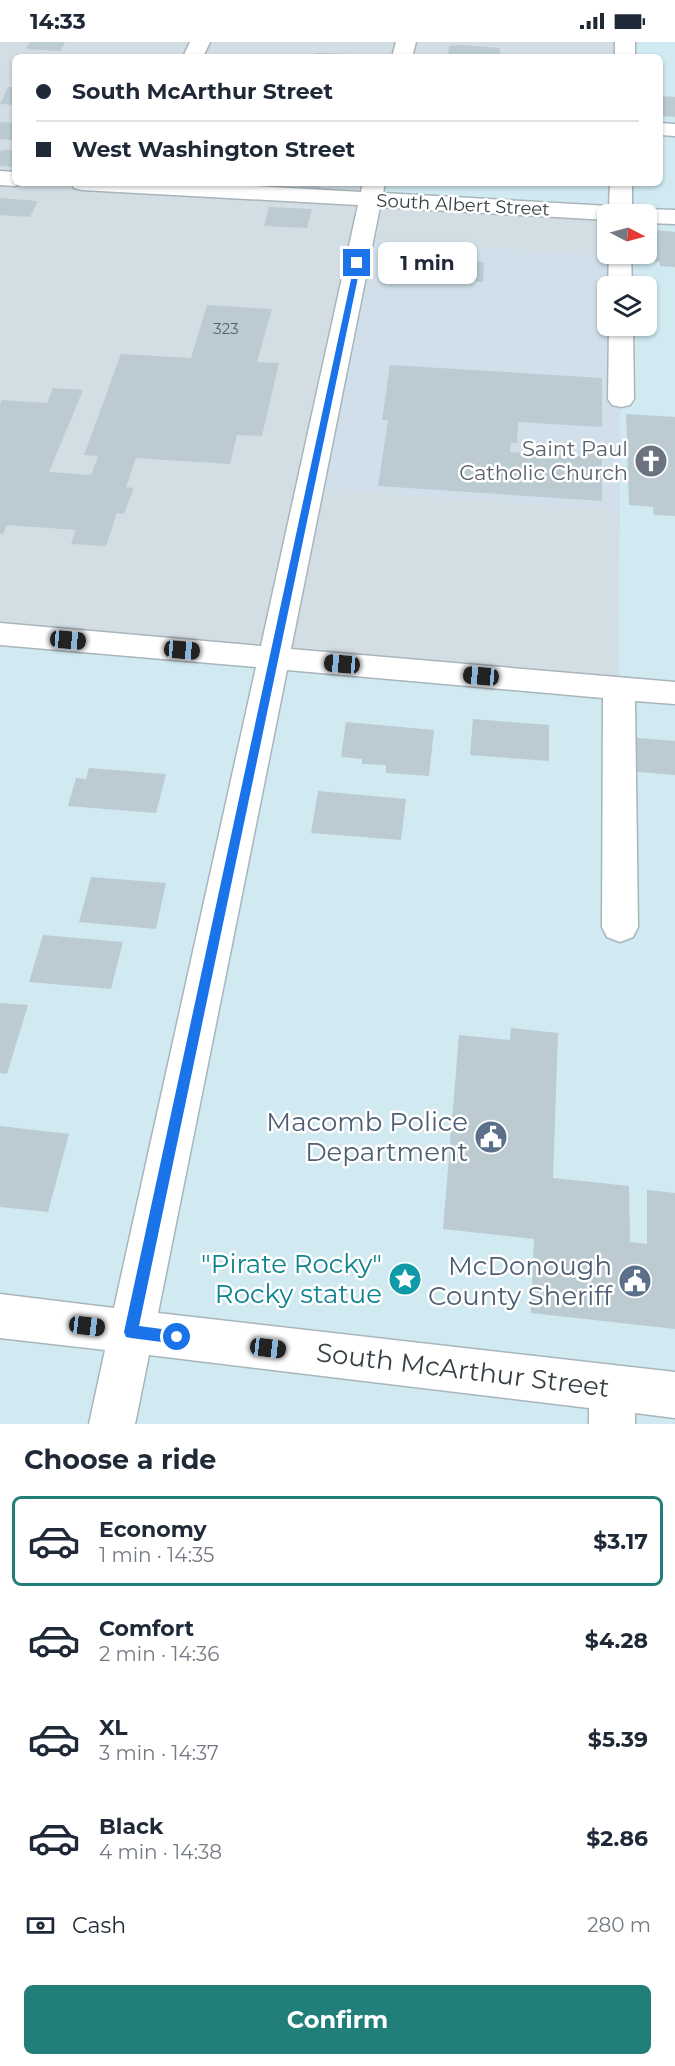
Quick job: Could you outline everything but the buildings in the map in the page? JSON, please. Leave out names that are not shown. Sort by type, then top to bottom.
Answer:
[{"type":"street","name":"South Albert Street","points":[[202,186],[372,191],[597,212]]},
{"type":"street","points":[[620,204],[621,186]]},
{"type":"street","points":[[112,1424],[372,191]]},
{"type":"street","points":[[657,216],[675,217]]},
{"type":"street","points":[[621,336],[621,399]]},
{"type":"street","points":[[0,634],[675,693]]},
{"type":"street","points":[[619,688],[620,927]]},
{"type":"street","name":"South McArthur Street","points":[[0,1316],[131,1332],[612,1406],[675,1395]]},
{"type":"shaded area","points":[[0,42],[625,42],[625,54],[12,54],[12,186],[373,186],[371,199],[597,213],[597,264],[620,264],[620,276],[597,276],[597,336],[621,336],[619,688],[0,634]]},
{"type":"shaded area","points":[[625,42],[675,42],[675,1424],[0,1424],[0,634],[619,688],[621,336],[657,336],[657,276],[620,276],[620,264],[657,264],[657,204],[597,204],[597,211],[370,199],[373,186],[663,186],[663,54],[625,54]]},
{"type":"shaded area","points":[[362,240],[597,255],[597,264],[620,264],[620,276],[597,276],[597,336],[621,336],[620,511],[309,488]]},
{"type":"place","name":"Saint Paul Catholic Church","points":[[651,461]]},
{"type":"place","name":"Macomb Police Department","points":[[491,1137]]},
{"type":"place","name":"\"Pirate Rocky\" Rocky statue","points":[[405,1279]]},
{"type":"place","name":"McDonough County Sheriff","points":[[635,1281]]},
{"type":"route","points":[[177,1337],[131,1332],[357,263]]}]
